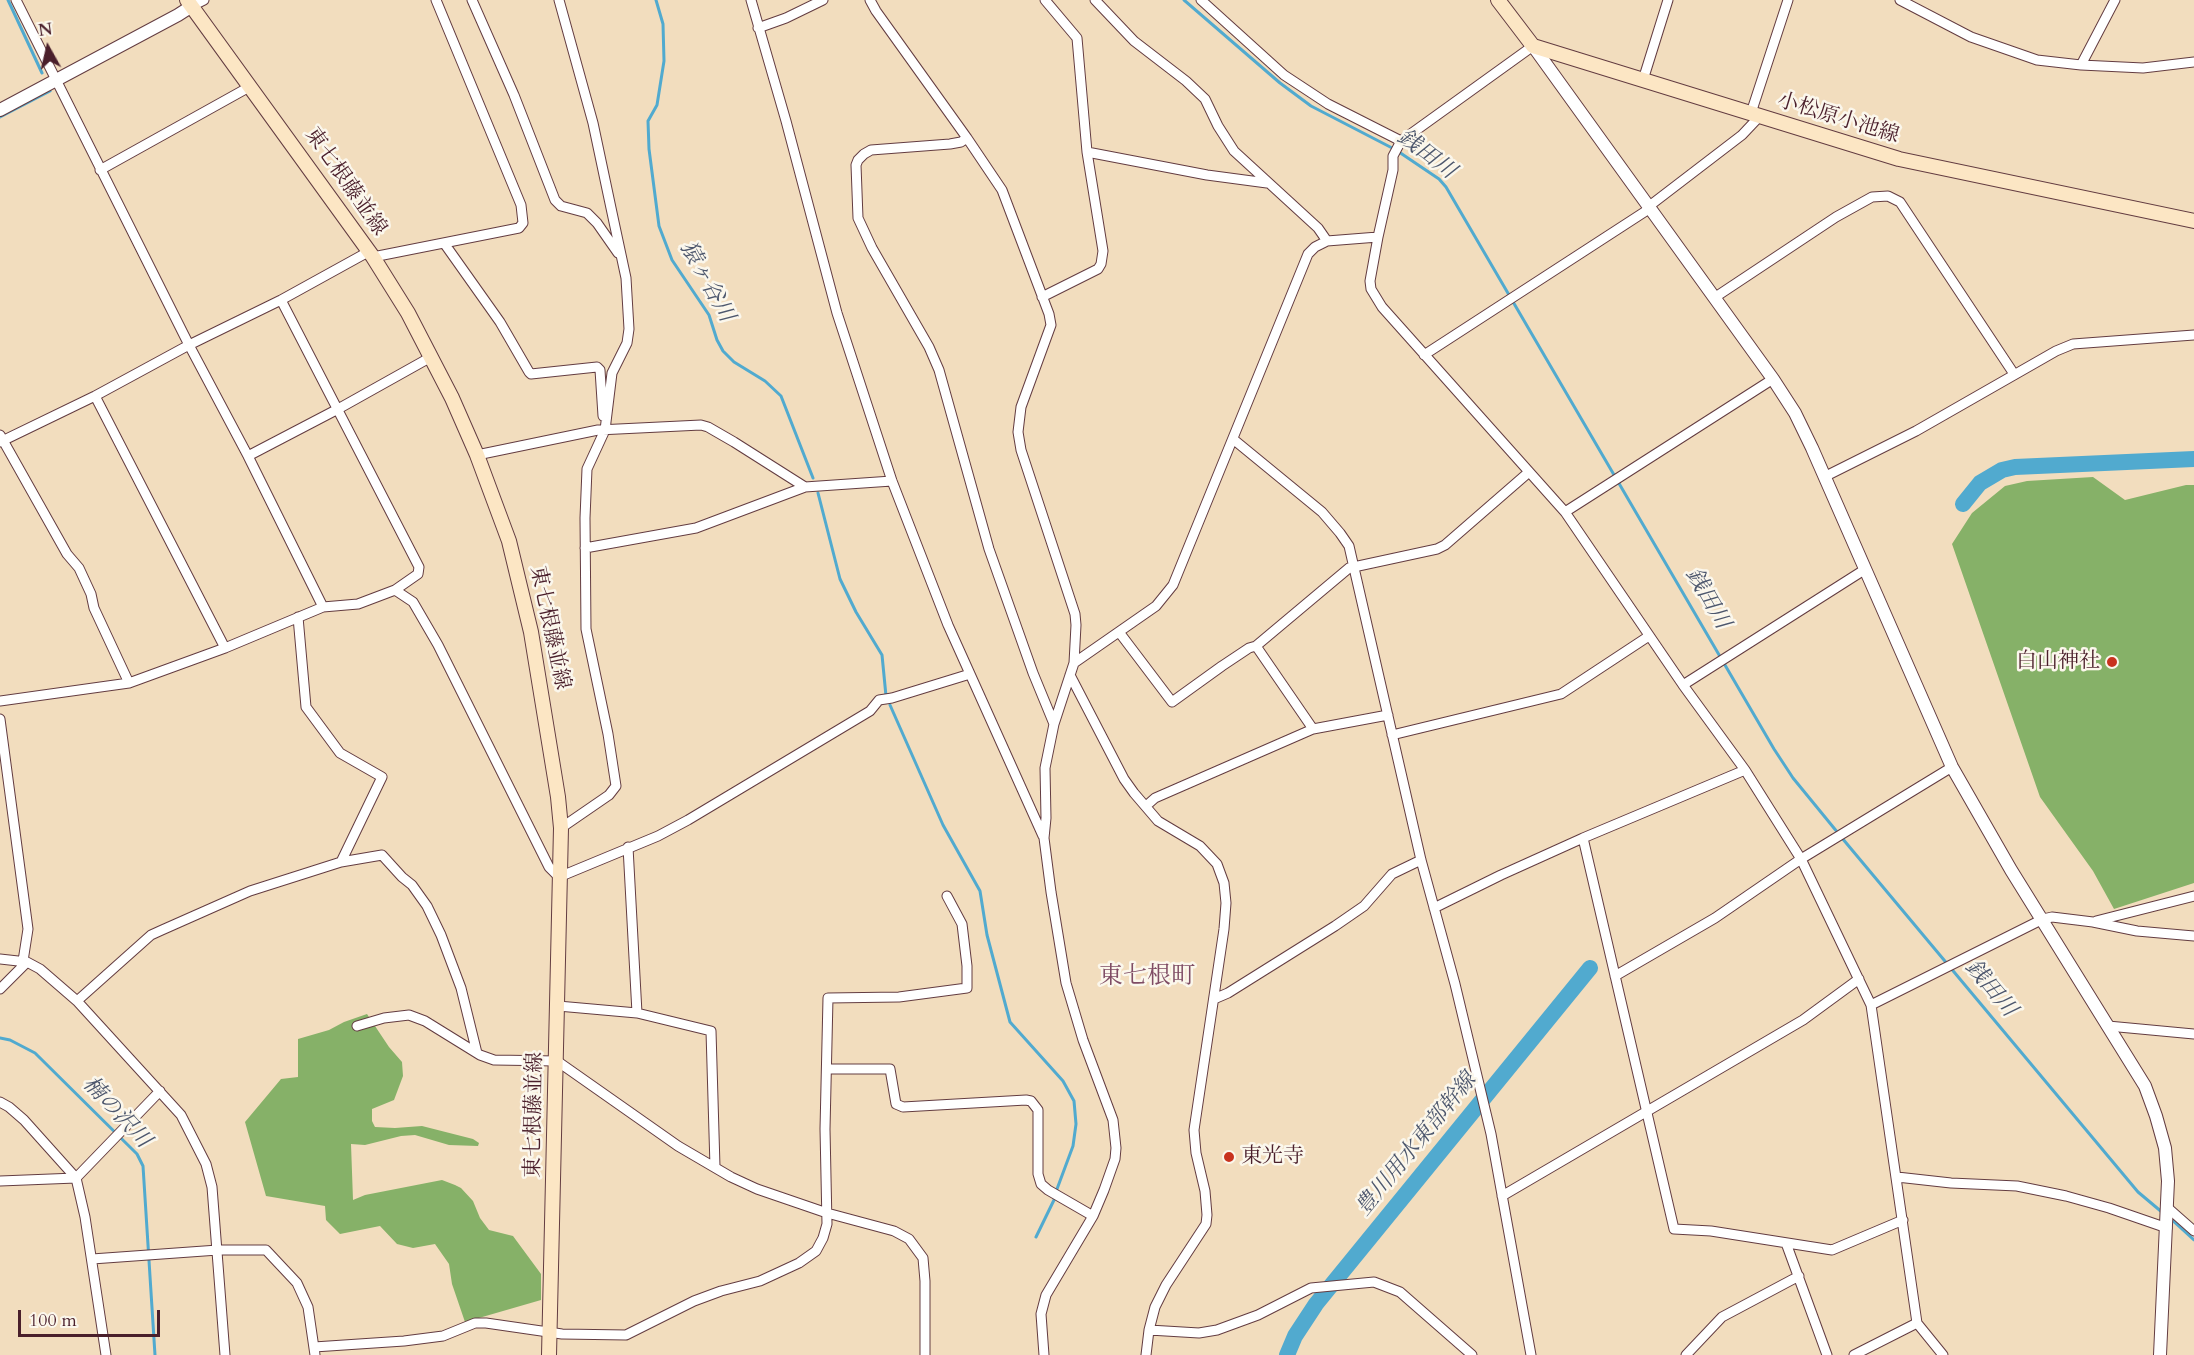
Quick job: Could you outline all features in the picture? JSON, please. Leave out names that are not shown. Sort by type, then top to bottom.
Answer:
[{"type":"main road","points":[[1498,0],[1533,46]]},
{"type":"main road","name":"東七根藤並線","points":[[194,2],[371,255],[408,313],[477,455],[509,541],[531,632],[561,828],[549,1355]]},
{"type":"main road","name":"小松原小池線","points":[[1533,46],[1899,159],[2194,221]]},
{"type":"street","points":[[16,0],[323,607]]},
{"type":"street","points":[[129,684],[94,608],[91,594],[79,568],[67,554],[1,440],[96,396],[189,345],[371,255],[519,228],[523,223],[521,205],[436,0]]},
{"type":"street","points":[[472,0],[514,95],[555,200],[561,206],[588,213],[622,257]]},
{"type":"street","points":[[559,0],[593,123],[622,257],[630,329],[627,343],[612,373],[605,430],[587,469],[586,629],[608,734],[616,786],[609,795],[561,828]]},
{"type":"street","points":[[751,0],[837,313],[892,481],[948,625],[1044,838]]},
{"type":"street","points":[[758,28],[786,18],[823,0]]},
{"type":"street","points":[[870,0],[1002,190],[1049,314],[1050,331],[1021,407],[1018,432],[1021,450],[1075,614],[1077,635],[1074,663],[1054,724],[1045,768],[1044,838],[1066,983],[1083,1040],[1113,1120],[1116,1148],[1115,1159],[1093,1216],[1046,1295],[1041,1314],[1044,1355]]},
{"type":"street","points":[[1042,297],[1098,269],[1103,251],[1087,152],[1077,38],[1045,0]]},
{"type":"street","points":[[1095,0],[1134,41],[1186,81],[1204,99],[1234,151],[1318,228],[1328,241]]},
{"type":"street","points":[[1201,0],[1284,75],[1328,104],[1401,141]]},
{"type":"street","points":[[1643,80],[1668,0]]},
{"type":"street","points":[[1424,355],[1648,208],[1742,135],[1755,115],[1788,0]]},
{"type":"street","points":[[1900,0],[1971,37],[2037,60],[2143,68],[2194,62]]},
{"type":"street","points":[[2081,65],[2115,0]]},
{"type":"street","points":[[0,110],[178,15],[194,2]]},
{"type":"street","points":[[1943,1355],[1917,1323],[1870,1005],[1801,859],[1745,770],[1683,685],[1565,512],[1375,299],[1371,289],[1370,281],[1378,237],[1394,170],[1393,156],[1401,141],[1533,46],[1795,413],[1952,767],[2011,870],[2145,1086],[2165,1148],[2168,1181],[2160,1355]]},
{"type":"street","points":[[100,170],[251,86]]},
{"type":"street","points":[[968,138],[950,144],[879,149],[864,154],[856,165],[858,218],[872,248],[930,347],[939,370],[989,549],[1033,673],[1054,724]]},
{"type":"street","points":[[1087,152],[1267,183]]},
{"type":"street","points":[[1714,298],[1836,217],[1872,197],[1888,196],[1900,202],[2014,374]]},
{"type":"street","points":[[1074,663],[1156,606],[1173,585],[1308,254],[1315,247],[1328,241],[1378,237]]},
{"type":"street","points":[[444,243],[500,322],[531,374],[597,368],[600,370],[605,430]]},
{"type":"street","points":[[0,701],[129,684],[225,648],[323,607],[358,604],[395,590],[418,574],[419,567],[281,300]]},
{"type":"street","points":[[1824,477],[1916,430],[2014,374],[2073,344],[2194,335]]},
{"type":"street","points":[[248,456],[431,357]]},
{"type":"street","points":[[1565,512],[1773,380]]},
{"type":"street","points":[[96,396],[225,648]]},
{"type":"street","points":[[477,455],[605,430],[708,427],[805,487]]},
{"type":"street","points":[[1233,439],[1322,513],[1341,532],[1349,546],[1421,860],[1491,1134],[1531,1355]]},
{"type":"street","points":[[1119,632],[1172,702],[1231,660],[1256,646],[1316,594],[1353,566],[1359,567],[1437,549],[1529,472]]},
{"type":"street","points":[[585,548],[648,538],[702,526],[805,487],[892,481]]},
{"type":"street","points":[[1683,685],[1864,570]]},
{"type":"street","points":[[395,590],[412,602],[438,645],[549,867],[559,877],[658,836],[688,820],[870,711],[879,700],[970,674]]},
{"type":"street","points":[[298,617],[306,707],[340,753],[382,777],[341,862]]},
{"type":"street","points":[[1392,735],[1561,694],[1649,636]]},
{"type":"street","points":[[1256,646],[1313,729]]},
{"type":"street","points":[[1070,675],[1124,779],[1158,821],[1200,846],[1217,864],[1224,883],[1226,903],[1194,1130],[1196,1153],[1205,1191],[1206,1224],[1166,1285],[1155,1307],[1146,1355]]},
{"type":"street","points":[[1146,806],[1155,798],[1313,729],[1388,716]]},
{"type":"street","points":[[0,719],[28,929],[25,961],[0,989]]},
{"type":"street","points":[[1615,976],[1715,918],[1801,859],[1952,767]]},
{"type":"street","points":[[1434,908],[1583,838],[1745,770]]},
{"type":"street","points":[[1583,838],[1674,1229],[1711,1232],[1832,1250],[1903,1220]]},
{"type":"street","points":[[628,847],[637,1013]]},
{"type":"street","points":[[77,1001],[151,935],[250,891],[341,862],[382,855],[412,885],[427,906],[441,935],[462,988],[477,1053]]},
{"type":"street","points":[[1214,999],[1228,993],[1335,926],[1364,906],[1392,874],[1421,860]]},
{"type":"street","points":[[92,1259],[218,1250],[266,1250],[297,1283],[308,1307],[314,1351],[443,1336],[475,1323],[562,1334],[626,1335],[694,1301],[760,1281],[799,1263],[816,1251],[827,1224],[825,1129],[828,998],[899,997],[968,988],[968,966],[962,924],[947,896]]},
{"type":"street","points":[[2094,922],[2194,896]]},
{"type":"street","points":[[1870,1005],[2043,919],[2094,922],[2137,931],[2194,936]]},
{"type":"street","points":[[0,958],[25,961],[40,969],[77,1001],[181,1114],[206,1164],[212,1186],[225,1355]]},
{"type":"street","points":[[1502,1196],[1803,1020],[1859,979]]},
{"type":"street","points":[[558,1006],[637,1013],[711,1031],[715,1167]]},
{"type":"street","points":[[357,1026],[401,1014],[409,1015],[425,1021],[477,1053],[494,1060],[557,1061],[678,1146],[757,1189],[827,1213],[894,1231],[909,1239],[923,1258],[925,1355]]},
{"type":"street","points":[[2108,1026],[2194,1034]]},
{"type":"street","points":[[827,1069],[890,1069],[896,1104],[903,1107],[1031,1101],[1038,1110],[1038,1174],[1041,1184],[1093,1216]]},
{"type":"street","points":[[0,1181],[76,1178],[160,1091]]},
{"type":"street","points":[[0,1102],[24,1120],[76,1178],[85,1217],[106,1355]]},
{"type":"street","points":[[1897,1177],[1951,1183],[2017,1186],[2098,1205],[2167,1227]]},
{"type":"street","points":[[2168,1210],[2194,1231]]},
{"type":"street","points":[[1786,1243],[1827,1355]]},
{"type":"street","points":[[1686,1355],[1722,1317],[1799,1276]]},
{"type":"street","points":[[1149,1330],[1199,1333],[1258,1315],[1311,1288],[1374,1282],[1400,1292],[1472,1355]]},
{"type":"street","points":[[1854,1355],[1917,1323]]},
{"type":"green space","points":[[2093,477],[2125,500],[2194,485],[2194,883],[2114,909],[2093,871],[2040,797],[1952,544],[1972,513],[2005,486],[2027,481]]},
{"type":"green space","points":[[367,1014],[402,1062],[403,1076],[394,1100],[372,1109],[372,1121],[375,1127],[422,1126],[473,1139],[479,1143],[478,1146],[449,1145],[415,1135],[365,1145],[351,1144],[353,1200],[365,1195],[442,1180],[461,1188],[473,1201],[480,1218],[489,1230],[513,1236],[541,1274],[541,1300],[465,1322],[452,1284],[449,1264],[435,1244],[413,1248],[397,1244],[380,1226],[340,1234],[326,1220],[325,1206],[266,1196],[245,1122],[281,1079],[298,1077],[298,1039],[329,1030]]},
{"type":"waterway","points":[[8,0],[42,73]]},
{"type":"waterway","name":"猿ヶ谷川","points":[[656,0],[663,24],[664,61],[657,105],[648,121],[649,149],[659,226],[672,260],[709,315],[723,351],[734,362],[765,381],[781,396],[813,478]]},
{"type":"waterway","name":"銭田川","points":[[1184,0],[1280,83],[1311,106],[1396,150],[1439,179],[1446,187],[1774,749],[1793,778],[1838,833]]},
{"type":"waterway","points":[[0,117],[50,91]]},
{"type":"waterway","name":"豊川用水東部幹線","points":[[1963,504],[1980,483],[2002,470],[2015,467],[2194,459]]},
{"type":"waterway","name":"猿ヶ谷川","points":[[818,493],[840,579],[856,612],[882,655],[886,696]]},
{"type":"waterway","points":[[890,705],[943,825],[980,891],[987,935],[1010,1022],[1063,1081],[1074,1101],[1076,1124],[1073,1146],[1057,1189]]},
{"type":"waterway","name":"銭田川","points":[[1842,838],[2138,1192],[2163,1213]]},
{"type":"waterway","name":"豊川用水東部幹線","points":[[1287,1355],[1295,1336],[1316,1304],[1590,968]]},
{"type":"waterway","name":"楠の沢川","points":[[0,1038],[10,1040],[35,1053],[137,1154],[143,1166],[155,1355]]},
{"type":"waterway","points":[[1036,1237],[1054,1200]]},
{"type":"waterway","name":"銭田川","points":[[2171,1219],[2194,1240]]},
{"type":"place","name":"白山神社","points":[[2112,662]]},
{"type":"place","name":"東光寺","points":[[1229,1157]]},
{"type":"district","name":"東七根町","points":[[1147,977]]}]
